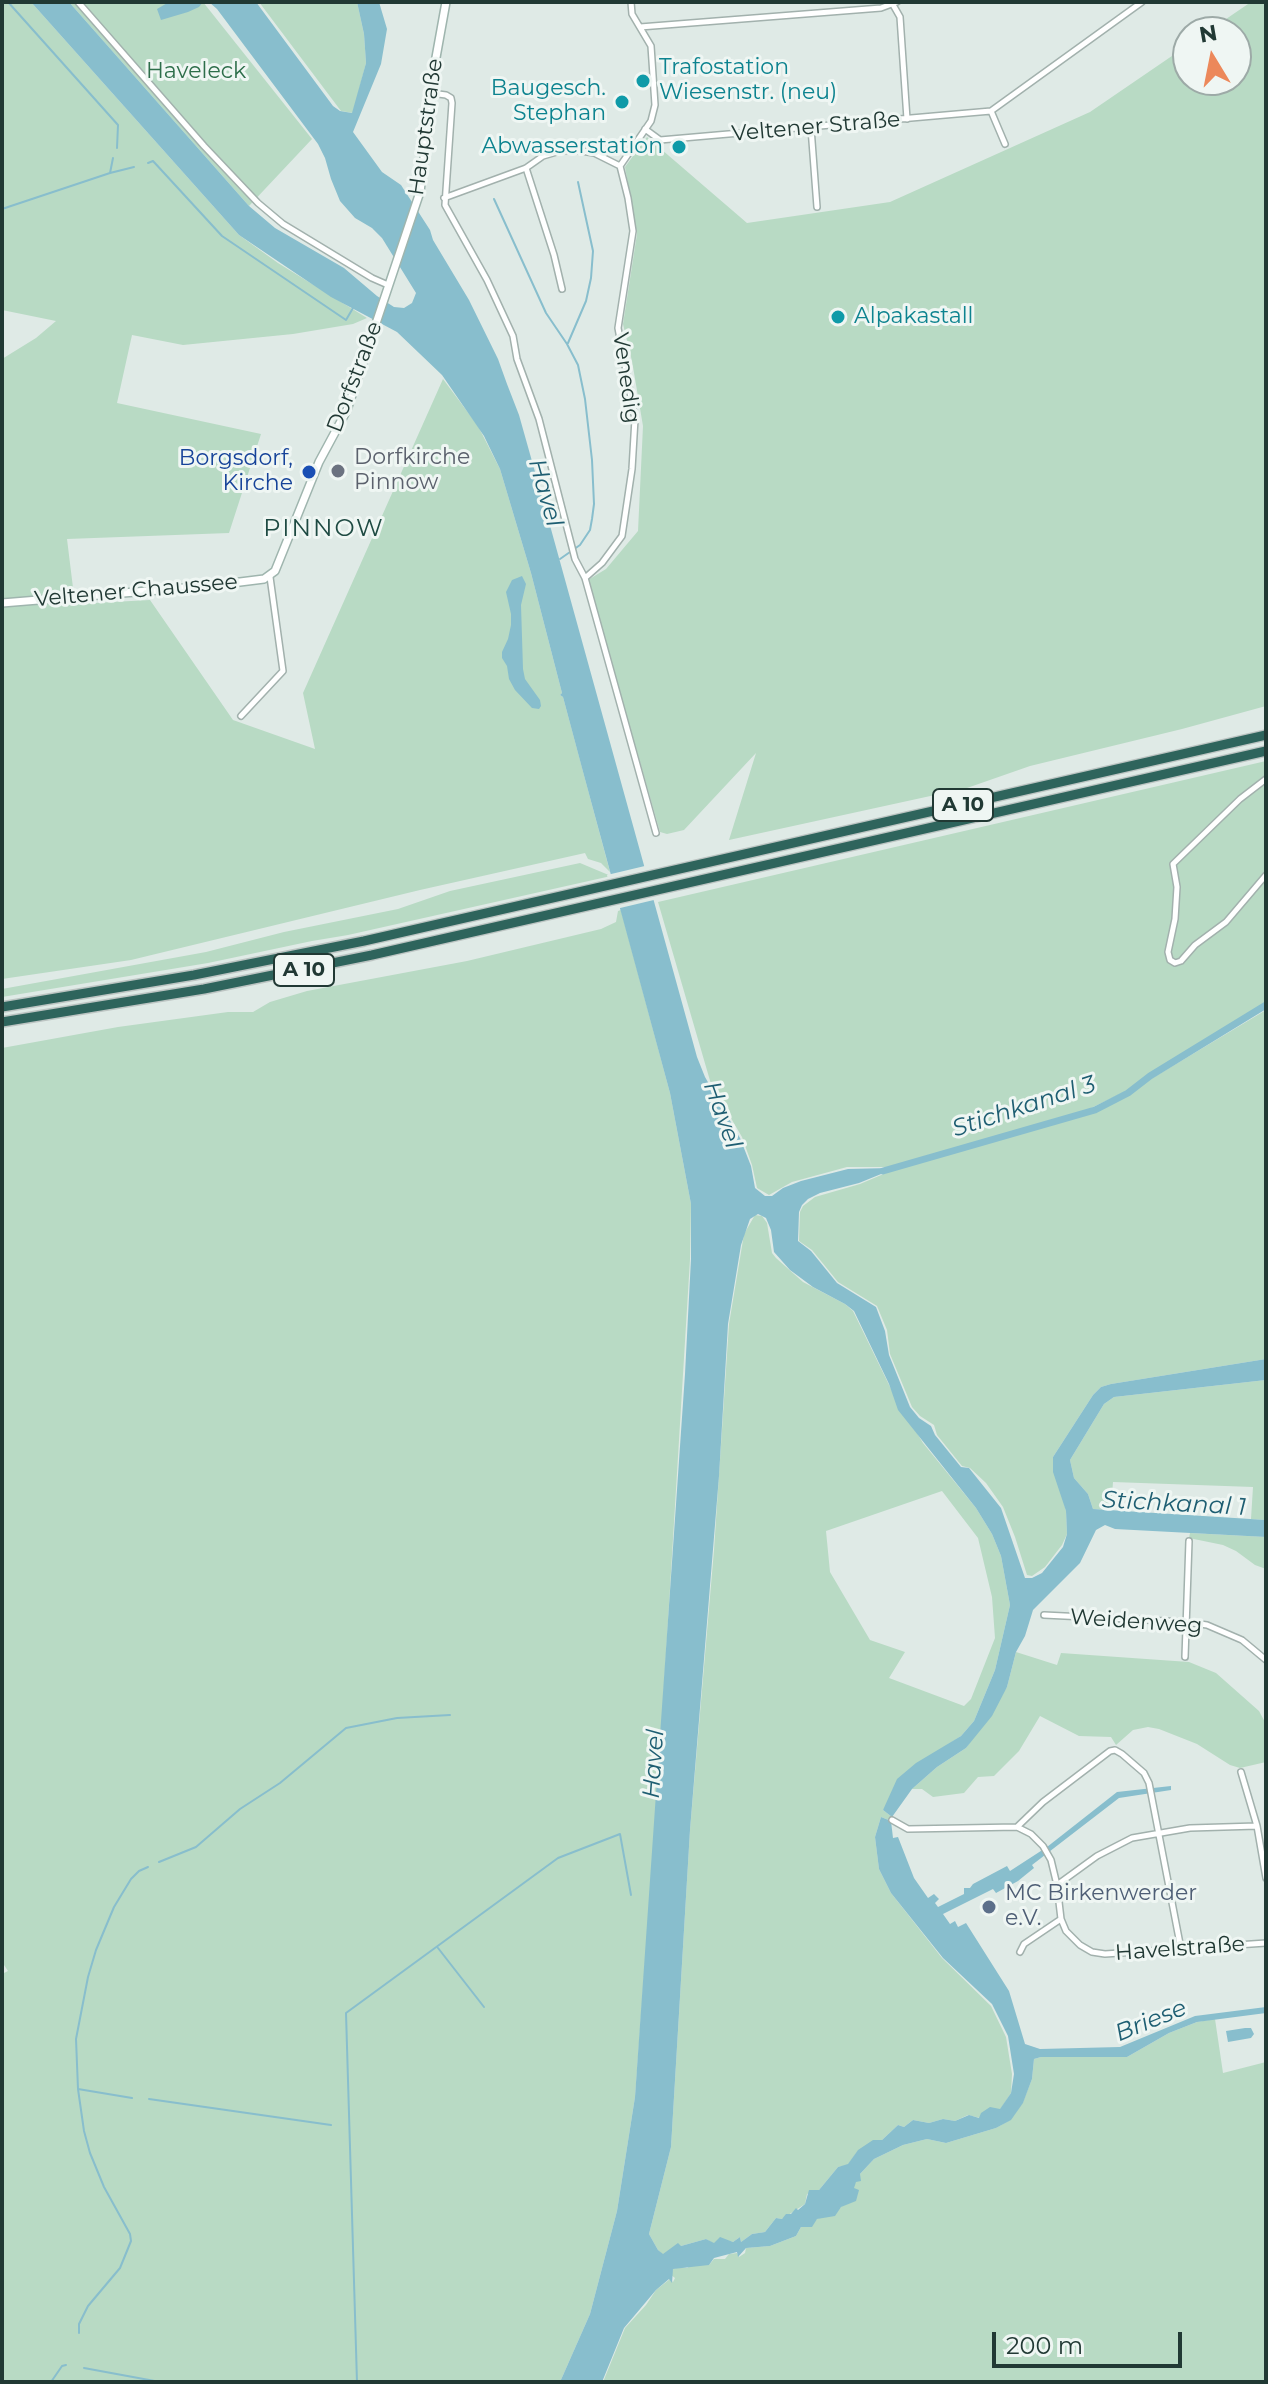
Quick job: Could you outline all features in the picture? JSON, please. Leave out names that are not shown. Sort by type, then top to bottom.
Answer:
[{"type":"highway","name":"A 10","points":[[2,1007],[237,967],[378,938],[1266,735]]},
{"type":"highway","name":"A 10","points":[[2,1022],[266,977],[1266,751]]},
{"type":"main road","name":"Hauptstraße","points":[[385,297],[420,192],[431,93],[446,2]]},
{"type":"main road","name":"Dorfstraße","points":[[270,577],[319,462],[347,410],[385,297]]},
{"type":"main road","name":"Veltener Chaussee","points":[[2,603],[151,592],[270,577]]},
{"type":"street","points":[[78,2],[258,203],[283,224],[389,286]]},
{"type":"street","points":[[444,198],[526,168],[543,156],[574,150],[594,153],[620,166],[651,121],[655,105],[651,46],[632,14],[631,2]]},
{"type":"street","points":[[1005,144],[991,111],[1142,2]]},
{"type":"street","points":[[640,27],[881,8],[894,3],[900,17],[907,119]]},
{"type":"street","points":[[431,93],[446,95],[452,103],[444,198],[449,214],[487,280],[513,336],[517,359],[539,419],[575,559],[585,578],[656,833]]},
{"type":"street","name":"Veltener Straße","points":[[645,129],[660,140],[991,111]]},
{"type":"street","points":[[811,128],[817,207]]},
{"type":"street","name":"Venedig","points":[[585,578],[602,563],[622,536],[632,469],[635,419],[618,328],[633,231],[620,166]]},
{"type":"street","points":[[526,168],[562,289]]},
{"type":"street","points":[[241,716],[283,671],[270,577]]},
{"type":"street","points":[[1266,779],[1240,799],[1173,864],[1177,887],[1175,919],[1168,952],[1170,960],[1175,963],[1181,961],[1195,945],[1226,922],[1266,875]]},
{"type":"street","points":[[1185,1657],[1189,1541]]},
{"type":"street","name":"Weidenweg","points":[[1044,1615],[1207,1625],[1230,1634],[1255,1649],[1266,1660]]},
{"type":"street","points":[[1017,1827],[1043,1802],[1115,1750],[1144,1773],[1150,1786],[1181,1949]]},
{"type":"street","points":[[1241,1772],[1257,1826],[1266,1878]]},
{"type":"street","points":[[892,1820],[908,1829],[1017,1827],[1031,1834],[1043,1846],[1057,1885],[1061,1919],[1024,1944],[1020,1952]]},
{"type":"street","points":[[1057,1885],[1097,1856],[1132,1838],[1159,1832],[1257,1826]]},
{"type":"street","name":"Havelstraße","points":[[1061,1919],[1072,1939],[1092,1952],[1105,1954],[1266,1943]]},
{"type":"green space","points":[[2,2],[31,2],[239,235],[367,318],[353,324],[293,334],[183,345],[132,335],[117,403],[261,434],[229,533],[67,539],[75,604],[150,600],[233,720],[315,749],[303,693],[443,379],[478,426],[500,469],[531,573],[562,693],[560,695],[610,872],[601,863],[588,859],[585,853],[131,960],[2,979],[2,359],[56,321],[2,310]]},
{"type":"green space","name":"Haveleck","points":[[69,2],[203,2],[312,139],[249,206]]},
{"type":"green space","points":[[259,2],[357,2],[366,63],[353,113],[341,111]]},
{"type":"green space","points":[[1251,2],[1266,2],[1266,706],[1030,766],[967,788],[729,840],[756,753],[684,830],[667,834],[660,832],[588,580],[606,569],[638,531],[643,426],[623,324],[637,234],[625,167],[647,137],[747,223],[890,202],[1090,112],[1172,56],[1172,96],[1252,96],[1252,16],[1230,16]]},
{"type":"green space","points":[[1266,761],[1266,1003],[1128,1090],[1079,1114],[891,1167],[847,1167],[792,1182],[769,1195],[757,1188],[742,1137],[711,1084],[658,902]]},
{"type":"green space","points":[[580,863],[611,876],[208,963],[2,997],[2,989],[206,952],[284,932],[398,909],[450,891]]},
{"type":"green space","points":[[621,910],[670,1093],[691,1204],[690,1259],[657,1802],[635,2097],[617,2211],[590,2314],[560,2382],[2,2382],[2,1974],[8,1971],[2,1962],[2,1048],[118,1027],[228,1012],[253,1012],[270,1002],[307,991],[467,961],[601,929],[616,922]]},
{"type":"green space","points":[[1266,1010],[1266,1359],[1101,1387],[1053,1457],[1066,1511],[1067,1534],[1045,1567],[1032,1576],[1027,1575],[1003,1507],[986,1483],[970,1468],[962,1466],[937,1435],[934,1425],[912,1407],[890,1354],[887,1330],[877,1306],[838,1282],[812,1250],[799,1241],[800,1212],[815,1197],[860,1184],[893,1170],[1096,1112],[1129,1095]]},
{"type":"green space","points":[[755,1215],[762,1216],[767,1223],[772,1253],[776,1258],[803,1282],[853,1311],[892,1391],[923,1443],[976,1508],[1001,1556],[1010,1605],[995,1670],[974,1721],[961,1736],[941,1749],[883,1810],[892,1817],[891,1821],[881,1817],[875,1837],[879,1869],[891,1893],[942,1958],[991,2006],[1006,2037],[1012,2074],[1011,2093],[1000,2110],[990,2108],[980,2118],[968,2115],[955,2121],[943,2119],[929,2123],[913,2120],[904,2127],[898,2125],[882,2140],[857,2152],[848,2165],[838,2167],[819,2190],[807,2194],[805,2204],[782,2219],[776,2218],[765,2232],[752,2234],[741,2242],[740,2237],[733,2242],[725,2240],[714,2244],[706,2239],[663,2255],[649,2234],[671,2147],[690,1830],[714,1550],[729,1324],[744,1234]],"holes":[[[942,1491],[978,1538],[992,1597],[995,1638],[971,1699],[964,1706],[889,1678],[905,1652],[870,1640],[830,1572],[826,1531]]]},
{"type":"green space","points":[[1266,1380],[1266,1520],[1251,1519],[1253,1487],[1113,1482],[1111,1510],[1093,1509],[1088,1494],[1074,1478],[1070,1460],[1104,1404],[1114,1397]]},
{"type":"green space","points":[[1190,1533],[1266,1537],[1266,1569],[1223,1545],[1189,1538]]},
{"type":"green space","points":[[1016,1652],[1057,1665],[1061,1653],[1189,1662],[1216,1673],[1259,1711],[1266,1724],[1266,1762],[1240,1768],[1197,1744],[1148,1727],[1133,1730],[1116,1745],[1111,1737],[1079,1736],[1040,1716],[1019,1751],[994,1776],[978,1777],[964,1793],[933,1797],[922,1789],[912,1789],[937,1767],[966,1748],[1007,1687]]},
{"type":"green space","points":[[1215,2019],[1223,2073],[1266,2062],[1266,2382],[603,2382],[625,2328],[656,2290],[670,2279],[673,2282],[673,2269],[687,2268],[693,2264],[709,2265],[714,2259],[725,2259],[729,2254],[737,2253],[739,2257],[746,2248],[770,2246],[796,2236],[801,2227],[841,2207],[860,2174],[874,2159],[903,2145],[927,2139],[946,2143],[996,2128],[1010,2120],[1023,2102],[1032,2079],[1034,2059],[1127,2057],[1169,2033]]},
{"type":"water","name":"Havel","points":[[31,2],[69,2],[249,206],[275,228],[344,268],[377,296],[394,307],[404,308],[412,303],[416,293],[382,238],[355,218],[340,201],[318,144],[209,2],[256,2],[333,106],[352,113],[366,63],[357,2],[379,2],[387,29],[381,64],[353,132],[382,172],[401,185],[430,230],[498,359],[519,415],[705,1077],[740,1138],[751,1166],[755,1188],[765,1196],[772,1196],[801,1181],[848,1169],[890,1168],[859,1183],[808,1199],[799,1212],[798,1241],[811,1251],[837,1283],[876,1307],[885,1331],[889,1355],[910,1407],[931,1426],[961,1467],[969,1468],[1001,1508],[1025,1578],[1042,1573],[1063,1547],[1067,1534],[1066,1511],[1053,1472],[1053,1457],[1101,1387],[1266,1359],[1266,1380],[1114,1397],[1104,1404],[1070,1460],[1074,1478],[1088,1494],[1093,1509],[1266,1520],[1266,1537],[1115,1529],[1105,1525],[1096,1530],[1080,1563],[1033,1610],[1016,1652],[1007,1687],[992,1716],[966,1748],[937,1767],[912,1789],[892,1817],[883,1810],[897,1779],[916,1763],[961,1736],[974,1721],[995,1670],[1010,1605],[1001,1556],[976,1508],[898,1410],[854,1311],[790,1270],[774,1252],[766,1218],[758,1214],[750,1219],[741,1245],[728,1324],[719,1476],[690,1830],[671,2147],[649,2234],[658,2250],[663,2254],[678,2243],[681,2246],[706,2239],[714,2243],[720,2237],[733,2242],[740,2237],[741,2242],[752,2234],[765,2232],[776,2218],[782,2219],[805,2204],[809,2190],[819,2190],[838,2167],[848,2164],[858,2150],[873,2140],[882,2140],[898,2125],[904,2127],[913,2120],[929,2123],[943,2119],[955,2121],[969,2115],[979,2118],[990,2107],[1000,2109],[1011,2093],[1014,2074],[1008,2036],[992,2004],[943,1958],[891,1893],[879,1869],[875,1837],[881,1817],[891,1821],[893,1838],[898,1837],[914,1878],[928,1898],[934,1894],[939,1899],[935,1903],[938,1907],[964,1894],[964,1888],[970,1888],[1007,1866],[1010,1871],[1047,1847],[1117,1792],[1171,1786],[1171,1790],[1119,1798],[1032,1865],[1034,1868],[1018,1881],[996,1893],[993,1889],[943,1914],[950,1924],[955,1921],[958,1927],[966,1923],[1009,1991],[1025,2044],[1040,2049],[1120,2047],[1195,2016],[1266,2007],[1266,2013],[1197,2022],[1169,2033],[1127,2057],[1034,2059],[1032,2079],[1023,2103],[1011,2120],[996,2128],[946,2143],[927,2139],[903,2145],[874,2159],[860,2174],[861,2181],[856,2182],[854,2188],[859,2190],[856,2201],[841,2207],[835,2216],[817,2219],[812,2227],[801,2227],[796,2236],[770,2246],[746,2248],[738,2257],[737,2252],[714,2258],[709,2265],[673,2269],[672,2283],[669,2279],[656,2290],[624,2328],[602,2382],[560,2382],[590,2314],[617,2211],[635,2097],[691,1259],[691,1204],[670,1093],[560,695],[562,693],[531,573],[500,469],[484,436],[442,375],[397,332],[331,297],[239,235]]},
{"type":"water","points":[[169,2],[203,2],[188,12],[161,20],[157,9]]},
{"type":"water","points":[[522,576],[526,584],[521,605],[523,669],[525,679],[540,700],[539,709],[532,708],[515,690],[502,658],[511,625],[506,592],[512,580]]},
{"type":"water","points":[[1251,2028],[1254,2034],[1251,2038],[1228,2042],[1226,2031]]},
{"type":"pier","points":[[649,865],[658,899],[616,909],[607,875]]},
{"type":"waterway","points":[[8,2],[118,125],[117,148]]},
{"type":"waterway","points":[[110,173],[113,158]]},
{"type":"waterway","points":[[148,163],[153,161],[222,236],[346,320],[353,308]]},
{"type":"waterway","points":[[2,209],[134,167]]},
{"type":"waterway","points":[[568,343],[586,301],[593,251],[578,182]]},
{"type":"waterway","points":[[494,199],[546,313],[578,365],[585,399],[592,460],[592,519],[590,530],[580,545],[560,559]]},
{"type":"waterway","name":"Stichkanal 3","points":[[883,1171],[1095,1110],[1128,1093],[1150,1076],[1266,1005]]},
{"type":"waterway","points":[[159,1862],[196,1847],[240,1809],[280,1783],[346,1728],[397,1718],[450,1715]]},
{"type":"waterway","points":[[357,2382],[346,2013],[558,1858],[620,1834],[631,1895]]},
{"type":"waterway","points":[[79,2333],[79,2324],[88,2306],[120,2268],[131,2241],[104,2187],[84,2131],[76,2039],[96,1950],[114,1907],[131,1879],[148,1867]]},
{"type":"waterway","points":[[438,1948],[484,2007]]},
{"type":"waterway","points":[[78,2089],[132,2098]]},
{"type":"waterway","points":[[149,2099],[331,2125]]},
{"type":"waterway","points":[[51,2382],[66,2365]]},
{"type":"waterway","points":[[84,2368],[160,2382]]},
{"type":"place","name":"Trafostation Wiesenstr. (neu)","points":[[643,81]]},
{"type":"place","name":"Baugesch. Stephan","points":[[622,102]]},
{"type":"place","name":"Abwasserstation","points":[[679,147]]},
{"type":"place","name":"Alpakastall","points":[[838,317]]},
{"type":"place","name":"Dorfkirche Pinnow","points":[[338,471]]},
{"type":"place","name":"Borgsdorf, Kirche","points":[[309,472]]},
{"type":"place","name":"MC Birkenwerder e.V.","points":[[989,1907]]},
{"type":"district","name":"PINNOW","points":[[324,529]]},
{"type":"water label","name":"Stichkanal 1","points":[[1174,1504]]},
{"type":"water label","name":"Briese","points":[[1151,2021]]}]
